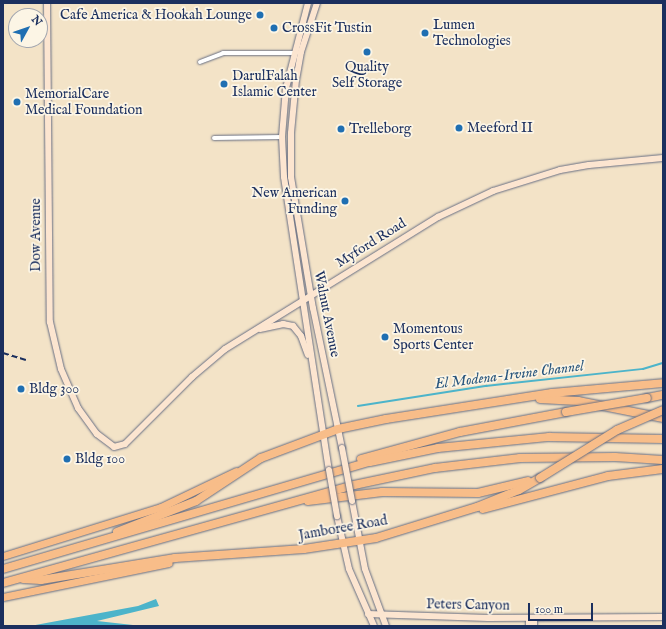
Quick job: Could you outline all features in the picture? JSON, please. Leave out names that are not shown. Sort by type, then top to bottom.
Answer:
[{"type":"highway","points":[[104,540],[120,530],[196,501],[262,458],[338,429],[386,419],[514,399],[663,383]]},
{"type":"highway","points":[[287,486],[348,463],[424,440],[566,412],[663,395]]},
{"type":"highway","points":[[514,399],[578,401],[663,418]]},
{"type":"highway","name":"Jamboree Road","points":[[214,556],[342,544],[436,521],[519,490],[617,430],[663,410]]},
{"type":"highway","points":[[3,569],[370,462],[460,446],[549,437],[663,438]]},
{"type":"highway","points":[[3,583],[354,485],[449,466],[556,457],[615,456],[663,460]]},
{"type":"highway","points":[[436,521],[608,476],[663,469]]},
{"type":"highway","points":[[295,501],[313,501],[382,492],[478,493],[540,478]]},
{"type":"highway","points":[[17,579],[41,580],[175,558],[214,556]]},
{"type":"main road","points":[[3,556],[161,507],[262,458]]},
{"type":"main road","name":"Jamboree Road","points":[[3,597],[214,556]]},
{"type":"street","name":"Dow Avenue","points":[[47,3],[50,322],[56,354],[73,399],[86,422],[114,447]]},
{"type":"street","name":"Walnut Avenue","points":[[308,3],[293,53],[286,88],[282,137],[286,204],[342,544],[368,614],[374,626]]},
{"type":"street","name":"Walnut Avenue","points":[[316,3],[301,52],[291,133],[293,203],[365,569],[386,626]]},
{"type":"street","points":[[200,62],[223,53],[293,53]]},
{"type":"street","points":[[214,138],[282,137]]},
{"type":"street","name":"Myford Road","points":[[114,447],[125,444],[216,356],[416,229],[493,191],[566,169],[663,158]]},
{"type":"street","points":[[255,330],[283,324],[293,326],[305,346],[314,376]]},
{"type":"street","name":"Peters Canyon","points":[[368,614],[532,618],[663,617]]},
{"type":"street","points":[[529,626],[532,618]]},
{"type":"street","points":[[532,618],[534,626]]},
{"type":"water","points":[[156,599],[159,606],[97,621],[142,626],[30,626],[138,606]]},
{"type":"waterway","name":"El Modena-Irvine Channel","points":[[358,406],[486,386],[643,369],[663,363]]},
{"type":"railway","points":[[3,353],[26,360]]},
{"type":"place","name":"Cafe America & Hookah Lounge","points":[[260,15]]},
{"type":"place","name":"CrossFit Tustin","points":[[274,28]]},
{"type":"place","name":"Lumen Technologies","points":[[425,33]]},
{"type":"place","name":"Quality Self Storage","points":[[367,52]]},
{"type":"place","name":"DarulFalah Islamic Center","points":[[224,84]]},
{"type":"place","name":"MemorialCare Medical Foundation","points":[[17,102]]},
{"type":"place","name":"Meeford II","points":[[459,128]]},
{"type":"place","name":"Trelleborg","points":[[341,129]]},
{"type":"place","name":"New American Funding","points":[[345,201]]},
{"type":"place","name":"Momentous Sports Center","points":[[385,337]]},
{"type":"place","name":"Bldg 300","points":[[21,389]]},
{"type":"place","name":"Bldg 100","points":[[67,459]]}]
